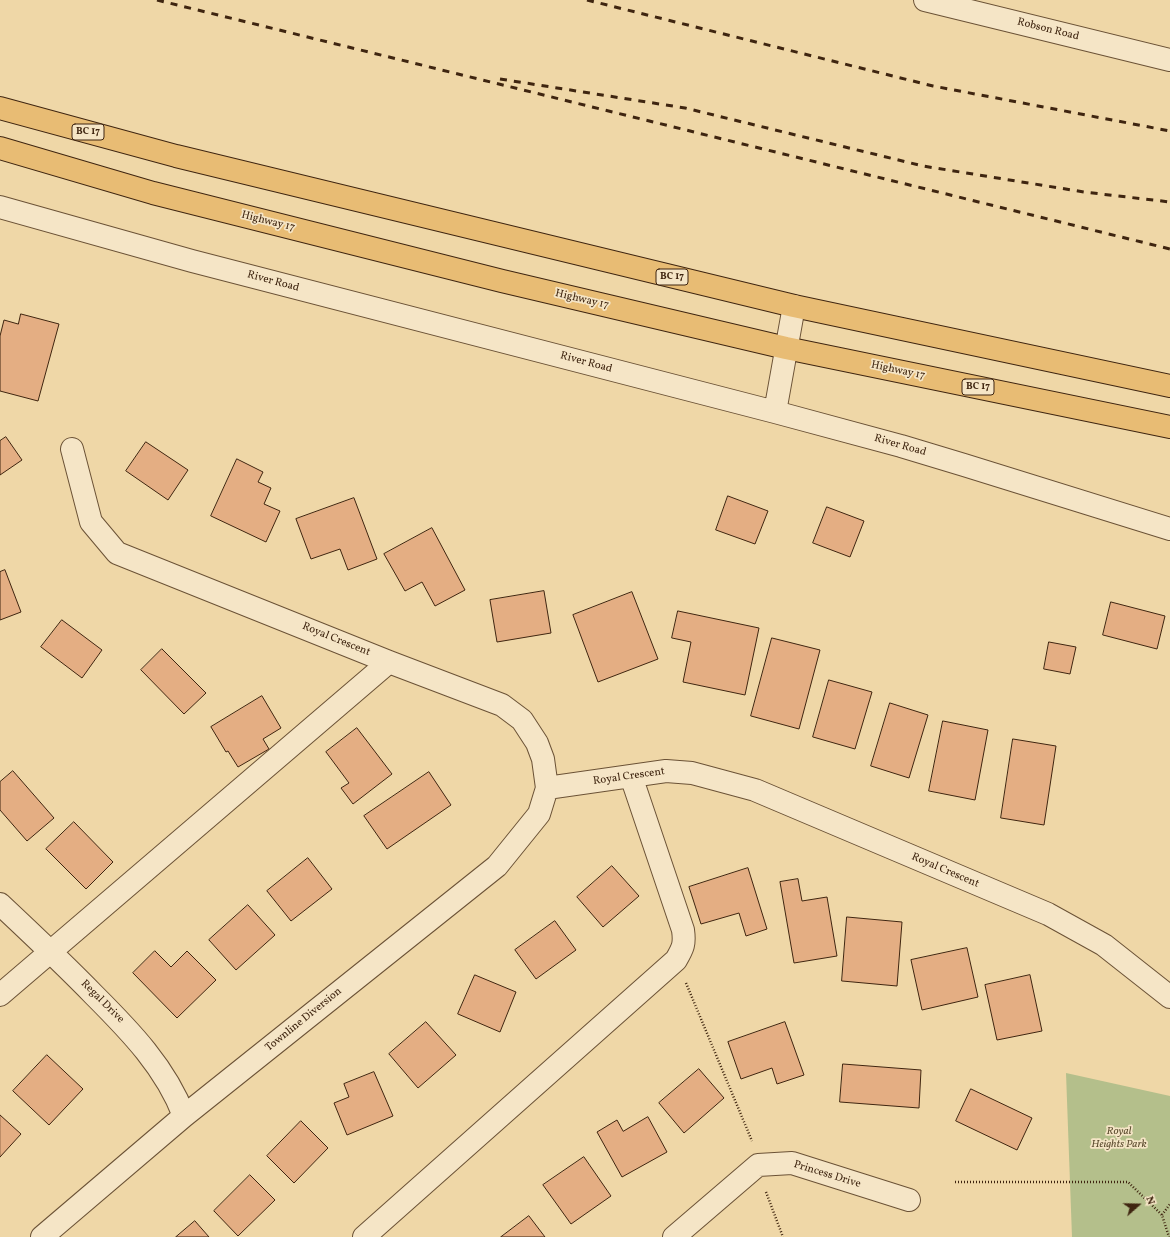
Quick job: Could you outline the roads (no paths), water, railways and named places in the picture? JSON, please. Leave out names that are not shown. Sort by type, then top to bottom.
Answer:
[{"type":"highway","name":"BC 17","points":[[0,108],[176,156],[794,306],[1170,386]]},
{"type":"highway","name":"Highway 17","points":[[0,148],[161,195],[510,283],[786,348],[1170,427]]},
{"type":"street","name":"Robson Road","points":[[925,0],[1170,60]]},
{"type":"street","name":"River Road","points":[[0,207],[207,265],[775,412],[964,464],[1170,529]]},
{"type":"street","points":[[775,412],[794,306]]},
{"type":"street","name":"Royal Crescent","points":[[72,449],[91,522],[118,553],[389,662],[502,705],[522,720],[537,743],[543,759],[547,788],[666,771],[692,773],[755,790],[1048,914],[1104,945],[1170,997]]},
{"type":"street","points":[[0,995],[389,662]]},
{"type":"street","points":[[364,1237],[676,960],[682,950],[684,941],[683,930],[630,776]]},
{"type":"street","name":"Townline Diversion","points":[[42,1237],[184,1116],[497,866],[539,814],[547,788]]},
{"type":"street","name":"Regal Drive","points":[[0,904],[51,951],[131,1032],[160,1070],[174,1092],[184,1116]]},
{"type":"street","name":"Princess Drive","points":[[674,1237],[758,1165],[792,1163],[909,1200]]},
{"type":"railway","points":[[157,0],[1170,249]]},
{"type":"railway","points":[[587,0],[933,86],[1170,131]]},
{"type":"railway","points":[[500,79],[685,108],[923,166],[1084,192],[1170,202]]},
{"type":"park label","name":"Royal Heights Park","points":[[1119,1138]]}]
